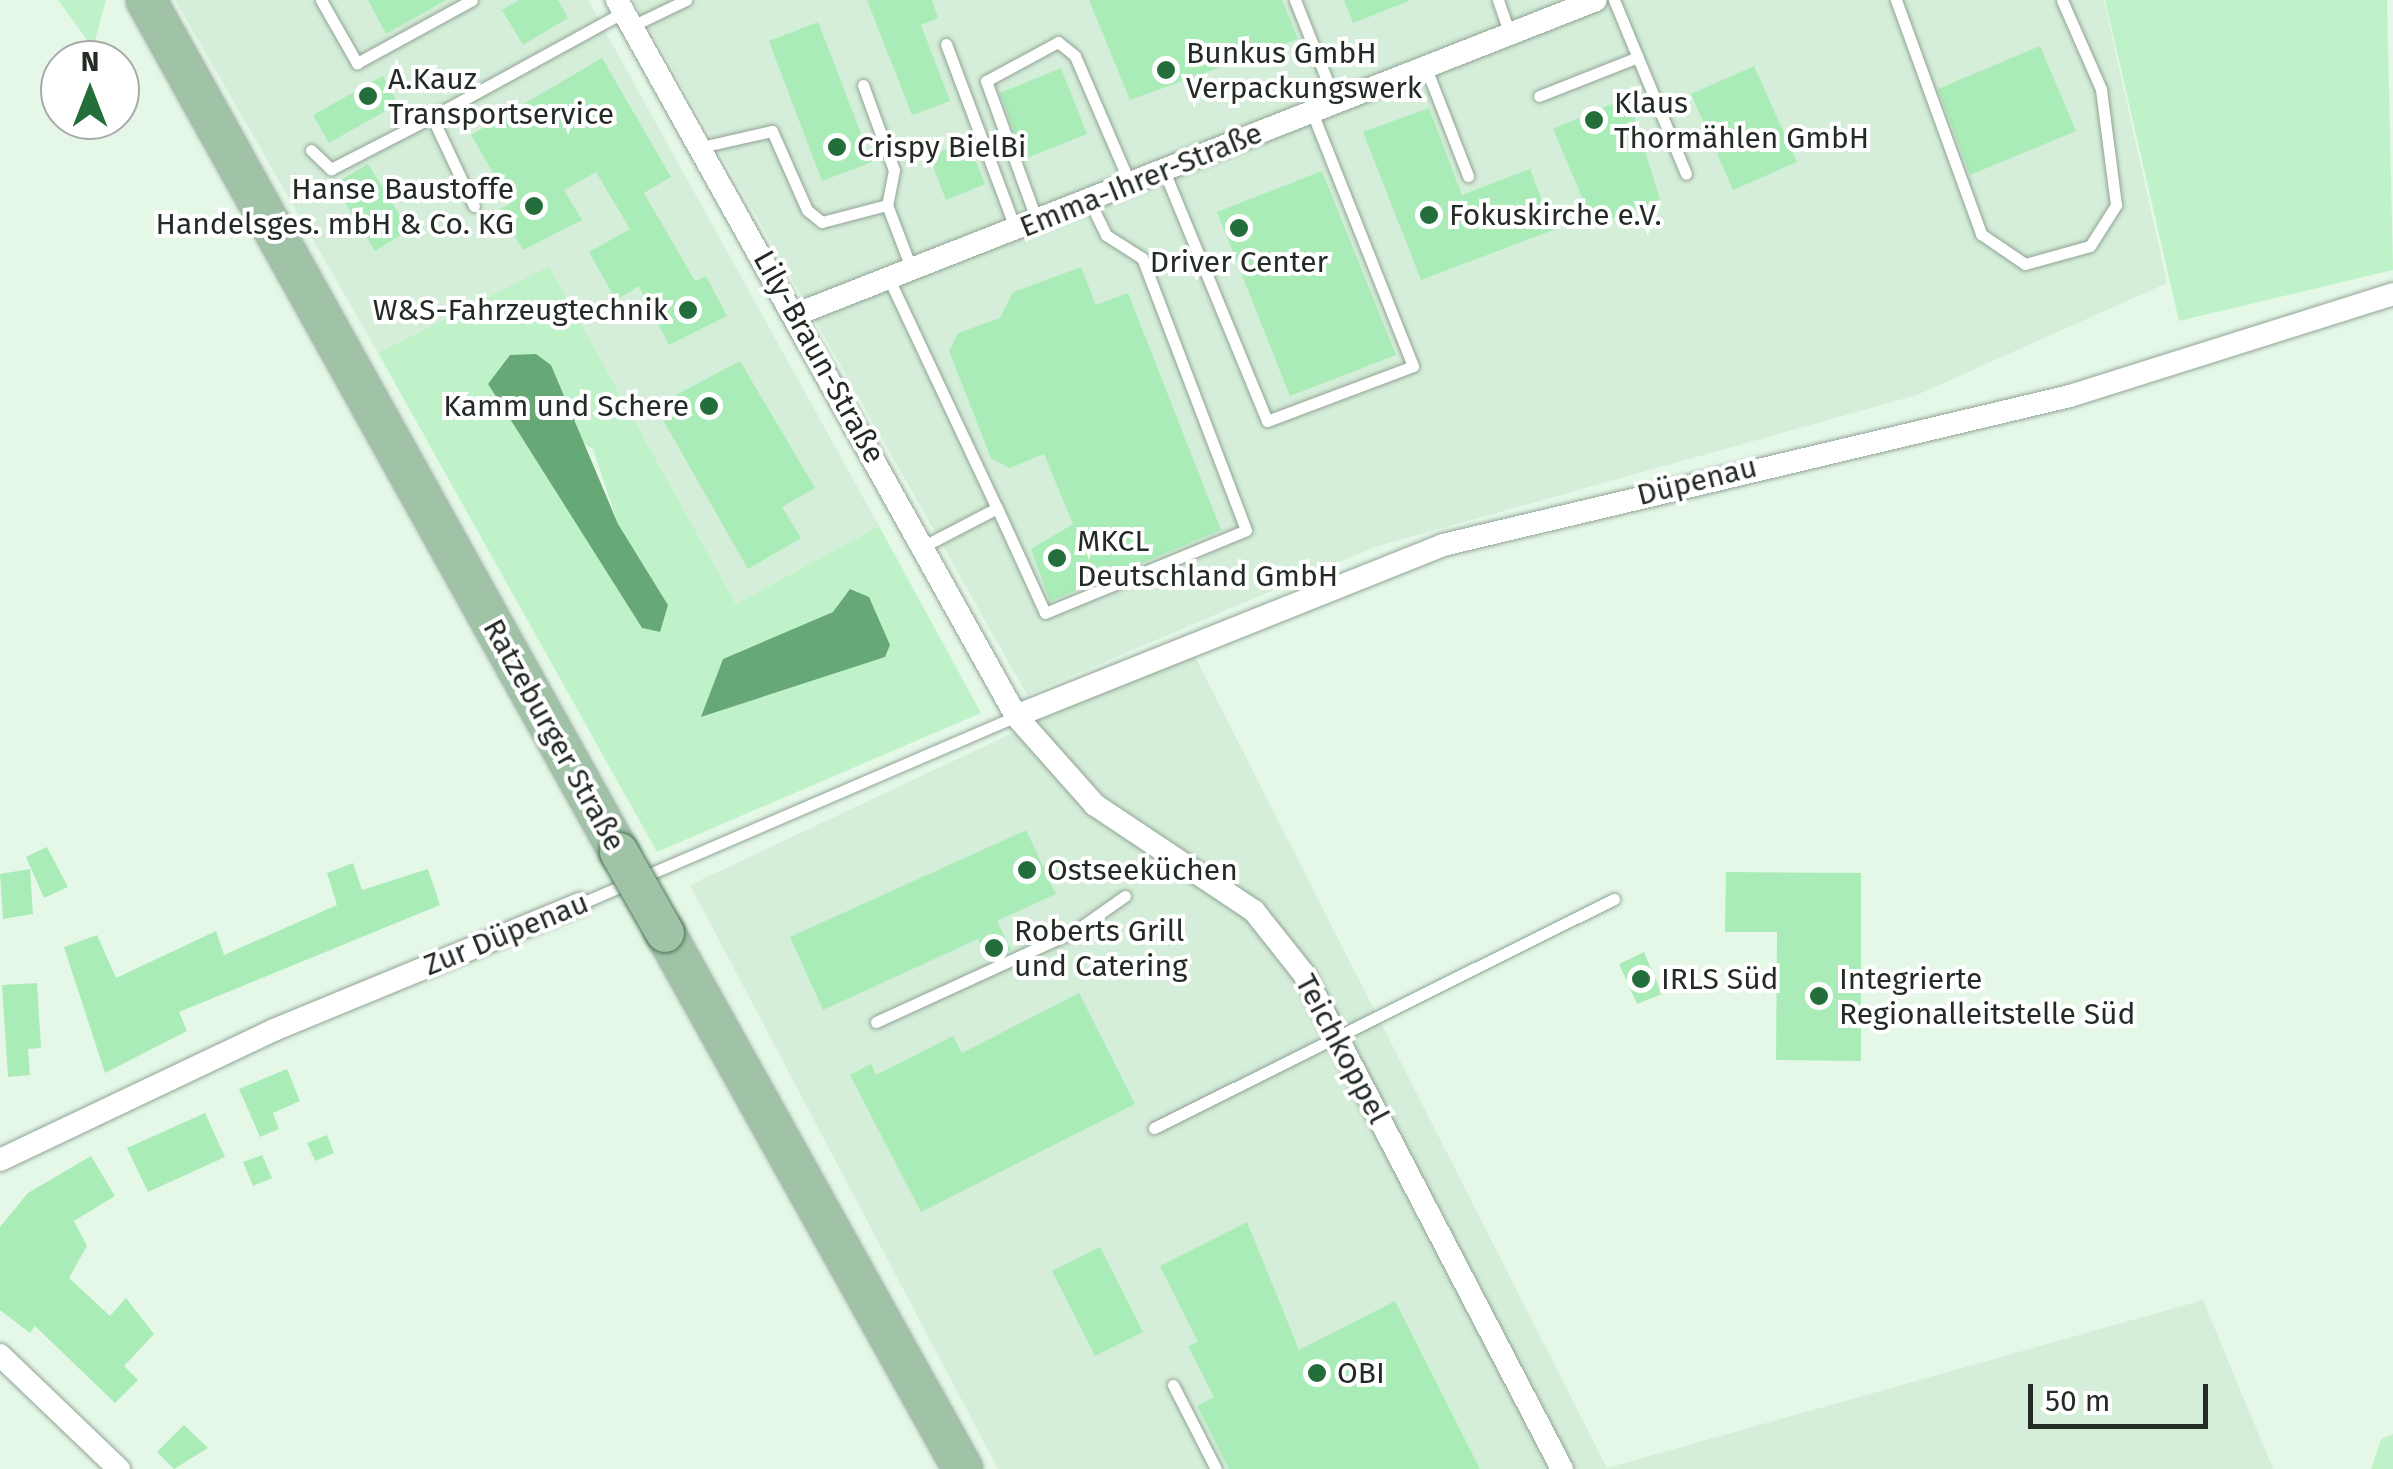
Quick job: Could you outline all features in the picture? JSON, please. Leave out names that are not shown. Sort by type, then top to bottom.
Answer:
[{"type":"main road","name":"Ratzeburger Straße","points":[[146,0],[963,1469]]},
{"type":"street","name":"Emma-Ihrer-Straße","points":[[797,314],[1596,0]]},
{"type":"street","name":"Lily-Braun-Straße","points":[[625,13],[797,314],[1016,716]]},
{"type":"street","name":"Düpenau","points":[[1016,716],[1443,546],[2070,396],[2393,294]]},
{"type":"street","name":"Teichkoppel","points":[[1016,716],[1095,806],[1254,910],[1336,1035],[1562,1469]]},
{"type":"street","name":"Zur Düpenau","points":[[0,1160],[274,1030],[580,904]]},
{"type":"street","points":[[0,1355],[120,1469]]},
{"type":"lane","points":[[321,0],[357,63],[472,0]]},
{"type":"lane","points":[[312,150],[330,169],[625,13],[686,0]]},
{"type":"lane","points":[[1294,0],[1336,103]]},
{"type":"lane","points":[[1498,0],[1510,34]]},
{"type":"lane","points":[[1614,0],[1686,174]]},
{"type":"lane","points":[[1896,0],[1981,234],[2024,264],[2090,246],[2116,205],[2101,89],[2062,0]]},
{"type":"lane","points":[[1026,225],[986,81],[1058,42],[1075,56],[1130,184]]},
{"type":"lane","points":[[946,44],[1026,225]]},
{"type":"lane","points":[[1538,96],[1638,57]]},
{"type":"lane","points":[[1426,68],[1468,176]]},
{"type":"lane","points":[[863,85],[894,170],[887,205],[900,274],[997,508],[1046,614],[1246,530],[1142,258],[1106,235],[1090,200]]},
{"type":"lane","points":[[1164,171],[1266,421],[1413,366],[1312,112]]},
{"type":"lane","points":[[432,117],[474,206]]},
{"type":"lane","points":[[701,147],[772,131],[808,210],[822,222],[887,205]]},
{"type":"lane","points":[[922,547],[997,508]]},
{"type":"lane","name":"Zur Düpenau","points":[[580,904],[1016,716]]},
{"type":"lane","points":[[876,1022],[1075,930],[1125,896]]},
{"type":"lane","points":[[1154,1128],[1614,898]]},
{"type":"lane","points":[[1173,1385],[1216,1469]]},
{"type":"shaded area","points":[[58,0],[106,0],[95,40],[87,40]]},
{"type":"shaded area","points":[[175,0],[588,0],[879,526],[736,604],[549,266],[378,353]]},
{"type":"shaded area","points":[[634,0],[2104,0],[2167,283],[1917,395],[1375,547],[1027,695]]},
{"type":"shaded area","points":[[2105,0],[2387,0],[2393,270],[2179,321]]},
{"type":"shaded area","points":[[549,266],[736,604],[879,526],[981,713],[657,852],[378,353]],"holes":[[[488,384],[593,449],[618,524],[668,605],[659,632],[642,628]],[[833,612],[884,657],[702,717],[723,659]]]},
{"type":"shaded area","points":[[536,354],[551,365],[618,524],[668,605],[660,632],[642,628],[488,384],[510,355]]},
{"type":"shaded area","points":[[850,589],[869,597],[890,645],[885,657],[701,717],[723,659],[833,612]]},
{"type":"shaded area","points":[[1191,649],[1607,1468],[2203,1300],[2273,1469],[998,1469],[690,885]]},
{"type":"shaded area","points":[[2393,1434],[2393,1469],[2371,1469],[2381,1439]]},
{"type":"building","points":[[368,0],[446,0],[386,34]]},
{"type":"building","points":[[519,0],[558,0],[568,18],[523,45],[502,10]]},
{"type":"building","points":[[867,0],[932,0],[938,18],[921,25],[950,101],[912,115]]},
{"type":"building","name":"Bunkus GmbH Verpackungswerk","points":[[1089,0],[1282,0],[1298,39],[1130,100]]},
{"type":"building","points":[[1344,0],[1409,0],[1409,1],[1353,23]]},
{"type":"building","points":[[818,22],[872,162],[822,181],[769,41]]},
{"type":"building","points":[[2040,46],[2076,131],[1970,175],[1938,89]]},
{"type":"building","points":[[602,58],[671,177],[644,193],[695,281],[706,276],[727,316],[669,345],[639,286],[616,300],[589,252],[630,229],[596,172],[564,190],[582,220],[523,250],[499,210],[511,203],[471,135]]},
{"type":"building","points":[[1754,66],[1797,162],[1733,190],[1691,94]]},
{"type":"building","points":[[1061,68],[1087,134],[1024,159],[1000,93]]},
{"type":"building","points":[[383,76],[398,104],[329,143],[313,115]]},
{"type":"building","points":[[1628,97],[1660,199],[1594,226],[1553,129]]},
{"type":"building","points":[[1429,108],[1462,195],[1530,169],[1553,230],[1421,280],[1363,132]]},
{"type":"building","points":[[968,141],[985,184],[946,200],[929,156]]},
{"type":"building","points":[[368,164],[409,230],[375,251],[334,184]]},
{"type":"building","points":[[1322,171],[1396,355],[1290,396],[1217,212]]},
{"type":"building","points":[[1081,267],[1096,305],[1128,293],[1221,530],[1050,601],[1031,549],[1073,524],[1044,454],[1009,468],[991,458],[949,351],[958,333],[1000,318],[1013,292]]},
{"type":"building","points":[[740,361],[815,488],[782,507],[801,538],[748,569],[655,406]]},
{"type":"building","points":[[1026,830],[1043,866],[1053,861],[1060,878],[1050,883],[1056,894],[997,921],[1011,950],[988,960],[978,939],[823,1010],[790,937]]},
{"type":"building","points":[[47,847],[68,887],[44,898],[26,857]]},
{"type":"building","points":[[353,863],[362,890],[428,869],[440,905],[179,1012],[187,1031],[105,1073],[64,947],[97,935],[116,978],[216,931],[224,955],[337,905],[327,873]]},
{"type":"building","points":[[30,869],[33,914],[3,919],[0,874]]},
{"type":"building","name":"Integrierte Regionalleitstelle Süd","points":[[1726,872],[1861,873],[1861,1061],[1776,1060],[1777,932],[1725,932]]},
{"type":"building","name":"IRLS Süd","points":[[1644,952],[1662,994],[1637,1004],[1619,964]]},
{"type":"building","points":[[37,983],[41,1048],[28,1049],[30,1075],[8,1077],[2,985]]},
{"type":"building","points":[[1079,993],[1135,1104],[921,1212],[850,1075],[871,1064],[876,1075],[953,1036],[962,1053]]},
{"type":"building","points":[[287,1069],[300,1101],[273,1113],[279,1129],[260,1137],[239,1089]]},
{"type":"building","points":[[205,1113],[225,1157],[148,1192],[127,1148]]},
{"type":"building","points":[[327,1135],[334,1153],[315,1161],[307,1143]]},
{"type":"building","points":[[262,1155],[272,1178],[253,1186],[243,1162]]},
{"type":"building","points":[[91,1156],[115,1196],[74,1221],[87,1246],[69,1278],[110,1316],[126,1298],[154,1334],[124,1366],[138,1380],[115,1403],[35,1326],[30,1333],[0,1310],[0,1227],[28,1193]]},
{"type":"building","name":"OBI","points":[[1247,1222],[1299,1350],[1395,1301],[1480,1469],[1229,1469],[1197,1406],[1214,1397],[1188,1346],[1198,1342],[1160,1266]]},
{"type":"building","points":[[1100,1247],[1143,1332],[1095,1356],[1052,1271]]},
{"type":"building","points":[[184,1425],[208,1448],[174,1469],[157,1452]]},
{"type":"place","name":"Bunkus GmbH Verpackungswerk","points":[[1166,70]]},
{"type":"place","name":"A.Kauz Transportservice","points":[[368,96]]},
{"type":"place","name":"Klaus Thormählen GmbH","points":[[1594,120]]},
{"type":"place","name":"Crispy BielBi","points":[[837,147]]},
{"type":"place","name":"Hanse Baustoffe Handelsges. mbH & Co. KG","points":[[534,206]]},
{"type":"place","name":"Fokuskirche e.V.","points":[[1429,215]]},
{"type":"place","name":"Driver Center","points":[[1239,228]]},
{"type":"place","name":"W&S-Fahrzeugtechnik","points":[[688,310]]},
{"type":"place","name":"Kamm und Schere","points":[[709,406]]},
{"type":"place","name":"MKCL Deutschland GmbH","points":[[1057,558]]},
{"type":"place","name":"Ostseeküchen","points":[[1027,870]]},
{"type":"place","name":"Roberts Grill und Catering","points":[[994,948]]},
{"type":"place","name":"IRLS Süd","points":[[1641,979]]},
{"type":"place","name":"Integrierte Regionalleitstelle Süd","points":[[1819,996]]},
{"type":"place","name":"OBI","points":[[1317,1373]]}]
